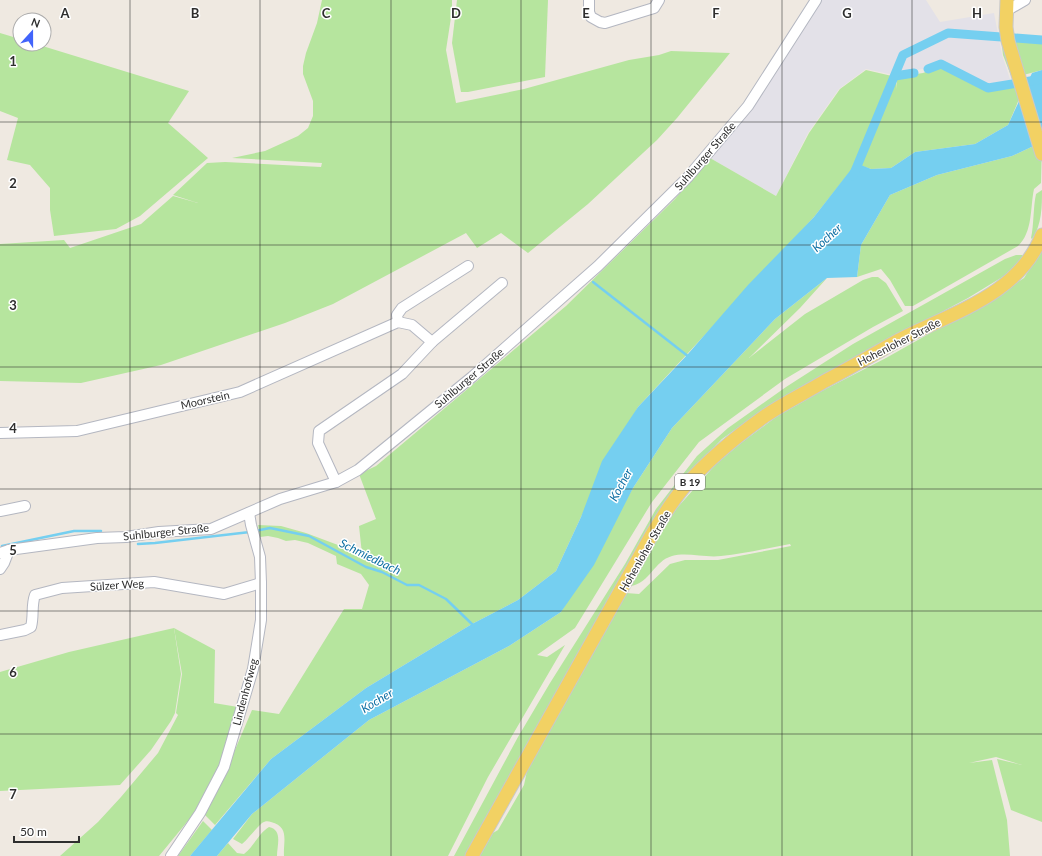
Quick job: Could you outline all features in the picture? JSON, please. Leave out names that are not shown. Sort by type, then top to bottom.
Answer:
[{"type":"main road","points":[[1007,6],[1006,27],[1011,55],[1041,151]]},
{"type":"main road","name":"Hohenloher Straße","points":[[472,856],[650,536],[685,486],[722,450],[765,416],[791,400],[901,340],[960,311],[998,289],[1018,273],[1030,259],[1042,235]]},
{"type":"street","points":[[589,0],[589,12],[591,17],[595,21],[605,23],[654,8],[658,0]]},
{"type":"street","name":"Suhlburger Straße","points":[[4,552],[97,538],[126,537],[159,532],[211,529],[280,499],[336,482],[358,470],[472,377],[598,266],[688,178],[748,106],[816,0]]},
{"type":"street","points":[[1007,6],[1025,0]]},
{"type":"street","points":[[432,342],[412,325],[398,322],[397,315],[402,308],[468,266]]},
{"type":"street","points":[[336,482],[318,443],[319,431],[402,374],[432,342],[502,283]]},
{"type":"street","name":"Moorstein","points":[[0,433],[77,431],[240,392],[398,322]]},
{"type":"street","points":[[0,511],[24,506]]},
{"type":"street","name":"Lindenhofweg","points":[[171,856],[200,813],[224,767],[253,669],[261,620],[261,583],[260,558],[249,513]]},
{"type":"street","points":[[0,569],[4,563],[4,552]]},
{"type":"street","name":"Sülzer Weg","points":[[0,635],[25,630],[31,627],[33,621],[32,602],[35,595],[62,588],[154,582],[224,594],[261,583]]},
{"type":"shaded area","points":[[818,0],[926,0],[940,22],[994,13],[1002,55],[1011,82],[988,86],[942,62],[927,68],[894,75],[866,69],[839,89],[808,133],[776,196],[710,158]]},
{"type":"green space","points":[[322,0],[452,0],[452,11],[446,50],[456,103],[524,89],[629,60],[659,55],[671,51],[730,53],[657,140],[588,204],[528,253],[501,233],[477,248],[466,233],[333,304],[285,323],[161,365],[81,383],[0,381],[0,244],[64,240],[70,248],[141,224],[173,196],[198,203],[173,195],[207,163],[225,162],[321,167],[322,163],[232,158],[265,151],[298,136],[308,128],[313,116],[313,101],[303,74],[303,66],[317,23]]},
{"type":"green space","points":[[457,0],[548,0],[545,77],[468,92],[461,92],[452,43]]},
{"type":"green space","points":[[0,33],[12,37],[12,52],[52,52],[52,49],[189,91],[168,123],[208,158],[140,216],[116,229],[54,236],[50,210],[50,188],[30,165],[7,160],[18,118],[0,111]]},
{"type":"green space","points":[[1001,37],[1042,42],[1042,70],[1012,78],[1003,55]]},
{"type":"green space","points":[[941,66],[990,90],[1026,83],[1008,125],[975,144],[915,152],[891,168],[871,169],[856,164],[814,217],[638,407],[581,517],[556,571],[518,600],[472,624],[366,688],[271,759],[215,825],[204,814],[217,792],[252,710],[279,714],[344,609],[362,609],[369,585],[361,574],[337,564],[336,556],[308,543],[295,540],[286,541],[268,536],[260,537],[258,525],[281,526],[306,533],[362,554],[359,526],[376,519],[359,474],[376,466],[566,306],[675,199],[710,158],[776,196],[809,133],[840,89],[866,70],[896,78],[897,89],[897,77],[923,73]]},
{"type":"green space","points":[[1042,142],[1041,183],[1034,189],[1029,227],[1023,240],[1018,246],[913,306],[905,306],[890,280],[881,269],[857,277],[861,245],[890,195],[937,175],[1012,156]]},
{"type":"green space","points":[[1042,190],[1040,222],[1032,239],[1036,194]]},
{"type":"green space","points":[[1042,250],[1042,822],[1011,810],[997,759],[1022,765],[996,757],[969,763],[992,760],[1007,820],[1010,856],[480,856],[493,833],[498,830],[524,785],[527,771],[626,593],[639,594],[670,564],[685,560],[718,560],[791,546],[790,544],[721,556],[672,556],[661,562],[643,581],[631,586],[657,538],[677,508],[716,464],[776,417],[818,393],[886,358],[1003,292],[1024,278]]},
{"type":"green space","points":[[1016,255],[1022,255],[1024,257],[1004,276],[968,298],[821,376],[764,409],[722,439],[696,466],[594,625],[465,856],[454,856],[518,737],[550,683],[625,564],[656,509],[697,456],[728,428],[786,387],[853,344],[1005,259]]},
{"type":"green space","points":[[878,277],[886,283],[903,311],[785,379],[699,442],[652,502],[575,628],[537,655],[547,657],[565,645],[488,777],[448,856],[284,856],[283,831],[277,824],[268,821],[262,823],[242,844],[233,839],[252,814],[369,720],[509,646],[561,612],[633,488],[672,428],[775,319],[827,278],[800,308],[749,358],[805,314],[863,280]]},
{"type":"green space","points":[[174,628],[215,650],[214,703],[238,707],[221,767],[196,811],[159,856],[60,856],[98,822],[158,753],[178,715],[176,713],[182,674]]},
{"type":"green space","points":[[174,628],[181,674],[175,713],[151,750],[120,785],[0,791],[0,672],[69,652]]},
{"type":"green space","points":[[203,821],[212,830],[190,856],[178,856]]},
{"type":"green space","points":[[269,827],[276,831],[278,835],[277,856],[217,856],[228,843],[237,853],[244,854]]},
{"type":"water","name":"Kocher","points":[[1042,70],[1042,142],[1012,156],[937,175],[890,195],[861,245],[857,277],[827,278],[775,319],[672,428],[633,488],[594,565],[561,612],[509,646],[369,720],[252,814],[217,856],[190,856],[271,759],[366,688],[472,624],[518,600],[556,571],[581,517],[602,461],[638,407],[688,354],[748,285],[814,217],[856,163],[871,169],[891,168],[915,152],[975,144],[1008,125],[1032,73]]},
{"type":"waterway","points":[[853,176],[903,55],[948,33],[1042,40]]},
{"type":"waterway","points":[[928,69],[941,64],[988,88],[1042,79]]},
{"type":"waterway","points":[[895,76],[914,73]]},
{"type":"waterway","points":[[593,282],[689,357]]},
{"type":"waterway","name":"Schmiedbach","points":[[255,531],[270,528],[309,536],[366,567],[382,572],[407,585],[419,585],[446,599],[474,626]]},
{"type":"waterway","name":"Schmiedbach","points":[[2,546],[74,531],[101,531]]},
{"type":"waterway","name":"Schmiedbach","points":[[138,544],[250,532]]}]
